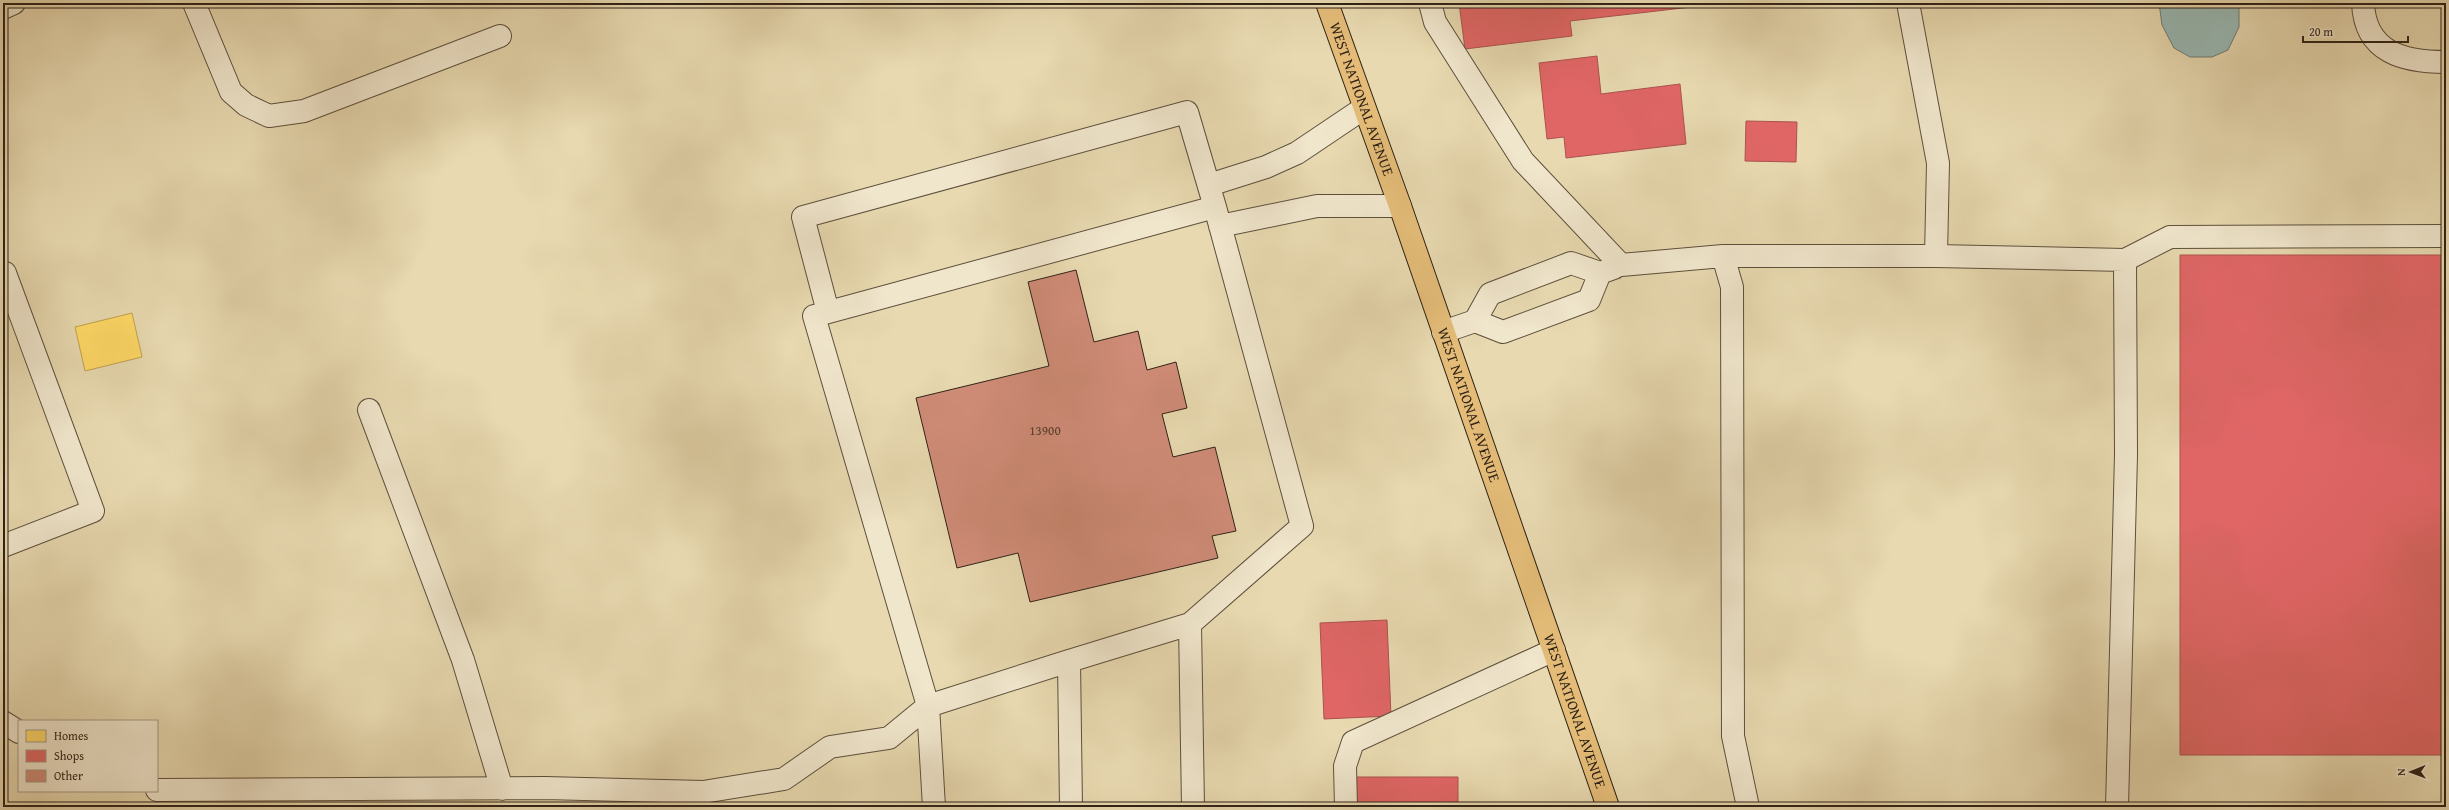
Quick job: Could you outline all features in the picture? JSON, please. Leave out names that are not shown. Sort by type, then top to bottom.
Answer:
[{"type":"main road","name":"WEST NATIONAL AVENUE","points":[[1327,3],[1400,206],[1608,807]]},
{"type":"lane","points":[[3,8],[14,3]]},
{"type":"lane","points":[[194,3],[231,92],[246,105],[269,116],[304,111],[500,36]]},
{"type":"lane","points":[[1430,3],[1435,22],[1523,161],[1621,265]]},
{"type":"lane","points":[[1908,3],[1938,163],[1936,256]]},
{"type":"lane","points":[[2363,3],[2364,20],[2369,32],[2382,47],[2398,56],[2423,62],[2446,62]]},
{"type":"lane","points":[[1209,184],[1266,167],[1297,153],[1364,108]]},
{"type":"lane","points":[[158,790],[502,789],[703,792],[784,779],[830,747],[889,738],[928,706],[1190,624],[1302,526],[1209,184],[1187,112],[803,217],[828,312]]},
{"type":"lane","points":[[934,807],[928,706],[814,316],[1218,217],[1317,206],[1400,206]]},
{"type":"lane","points":[[1475,321],[1490,294],[1571,263],[1600,273],[1621,265],[1723,256],[1936,256],[2125,260],[2170,237],[2446,236]]},
{"type":"lane","points":[[1723,256],[1732,288],[1733,736],[1748,807]]},
{"type":"lane","points":[[2117,807],[2126,455],[2125,260]]},
{"type":"lane","points":[[3,274],[5,273],[93,511],[3,546]]},
{"type":"lane","points":[[1443,332],[1475,321],[1503,332],[1589,300],[1600,273]]},
{"type":"lane","points":[[369,410],[463,660],[502,789]]},
{"type":"lane","points":[[1190,624],[1193,807]]},
{"type":"lane","points":[[1346,807],[1345,766],[1354,742],[1554,650]]},
{"type":"lane","points":[[1069,661],[1071,807]]},
{"type":"lane","points":[[3,722],[18,731]]},
{"type":"water","points":[[2159,3],[2239,3],[2239,27],[2228,50],[2212,57],[2190,57],[2174,48],[2162,25]]},
{"type":"building: Homes","points":[[2394,3],[2446,3],[2446,5],[2394,5]]},
{"type":"building: Homes","points":[[132,313],[142,357],[85,371],[75,327]]},
{"type":"building: Shops","points":[[1459,3],[1726,3],[1570,21],[1572,36],[1465,49]]},
{"type":"building: Shops","points":[[1597,56],[1601,94],[1680,84],[1686,144],[1566,158],[1564,137],[1547,139],[1539,63]]},
{"type":"building: Shops","points":[[1746,121],[1797,122],[1796,162],[1745,161]]},
{"type":"building: Shops","points":[[2180,255],[2446,255],[2446,755],[2180,755]]},
{"type":"building: Shops","points":[[1387,620],[1391,716],[1324,719],[1320,623]]},
{"type":"building: Shops","points":[[1348,777],[1458,777],[1458,807],[1349,807]]},
{"type":"building: Other","points":[[1076,270],[1094,342],[1138,331],[1147,370],[1176,362],[1187,408],[1162,414],[1173,457],[1215,447],[1236,531],[1212,536],[1218,558],[1030,602],[1018,553],[957,568],[916,398],[1049,366],[1028,282]]}]
